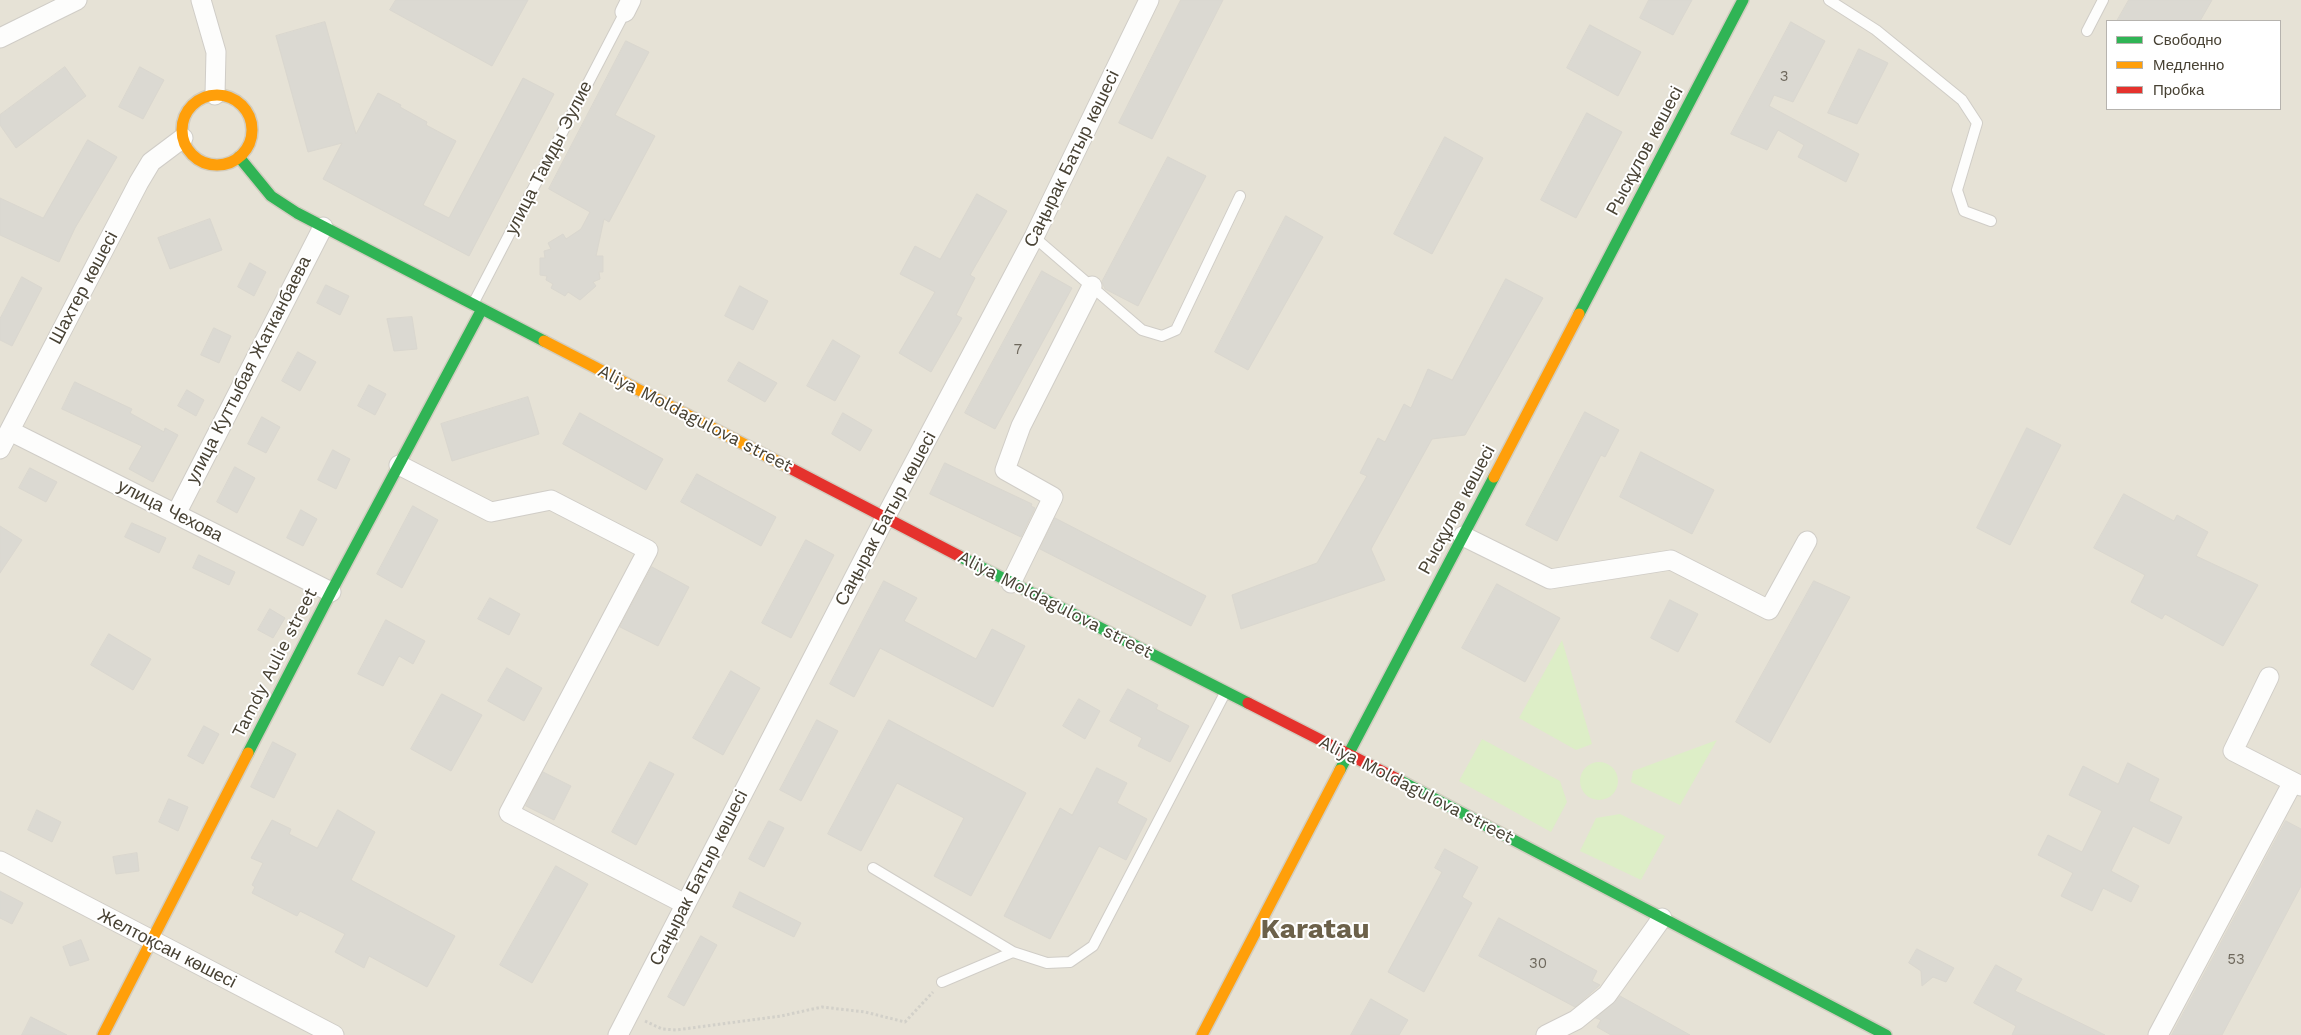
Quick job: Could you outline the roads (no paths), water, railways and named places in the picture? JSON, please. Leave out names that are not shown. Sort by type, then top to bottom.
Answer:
[{"type":"street","points":[[0,38],[78,0]]},
{"type":"street","points":[[201,0],[216,52],[215,95]]},
{"type":"street","name":"Саңырак Батыр көшесі","points":[[618,1035],[1034,237],[1149,0]]},
{"type":"street","name":"Рысқұлов көшесі","points":[[1202,1035],[1743,0]]},
{"type":"street","points":[[215,95],[228,96],[239,102],[247,112],[252,123],[252,136],[247,148],[239,157],[227,164],[213,165],[199,160],[189,151],[183,138],[184,118],[189,109],[205,97],[215,95]]},
{"type":"street","name":"Шахтер көшесі","points":[[0,449],[139,182],[151,162],[183,138]]},
{"type":"street","name":"Aliya Moldagulova street","points":[[239,157],[271,196],[296,213],[1011,583],[1349,755],[1886,1035]]},
{"type":"street","name":"улица Куттыбая Жатканбаева","points":[[176,514],[323,227]]},
{"type":"street","points":[[1011,583],[1053,497],[1005,470],[1021,426],[1092,286]]},
{"type":"street","name":"Tamdy Aulie street","points":[[103,1035],[331,592],[399,465],[477,307]]},
{"type":"street","name":"улица Чехова","points":[[10,431],[331,592]]},
{"type":"street","points":[[399,465],[491,512],[550,500],[648,550],[509,813],[685,904]]},
{"type":"street","points":[[1463,536],[1550,579],[1671,560],[1769,610],[1807,541]]},
{"type":"street","points":[[2158,1035],[2297,784],[2233,751],[2269,677]]},
{"type":"street","name":"Желтоқсан көшесі","points":[[0,861],[150,941],[334,1035]]},
{"type":"street","points":[[1546,1035],[1576,1020],[1607,995],[1662,918]]},
{"type":"lane","points":[[1829,0],[1876,30],[1962,100],[1977,123],[1958,190],[1964,211],[1991,221]]},
{"type":"lane","points":[[2087,31],[2103,0]]},
{"type":"lane","name":"улица Тамды Эулие","points":[[477,307],[628,6]]},
{"type":"lane","points":[[1034,237],[1142,330],[1162,336],[1176,330],[1240,196]]},
{"type":"lane","points":[[873,868],[1013,952],[1047,962],[1070,962],[1093,946],[1225,692]]},
{"type":"lane","points":[[942,982],[1013,952]]},
{"type":"district","name":"Karatau","points":[[1315,930]]}]
